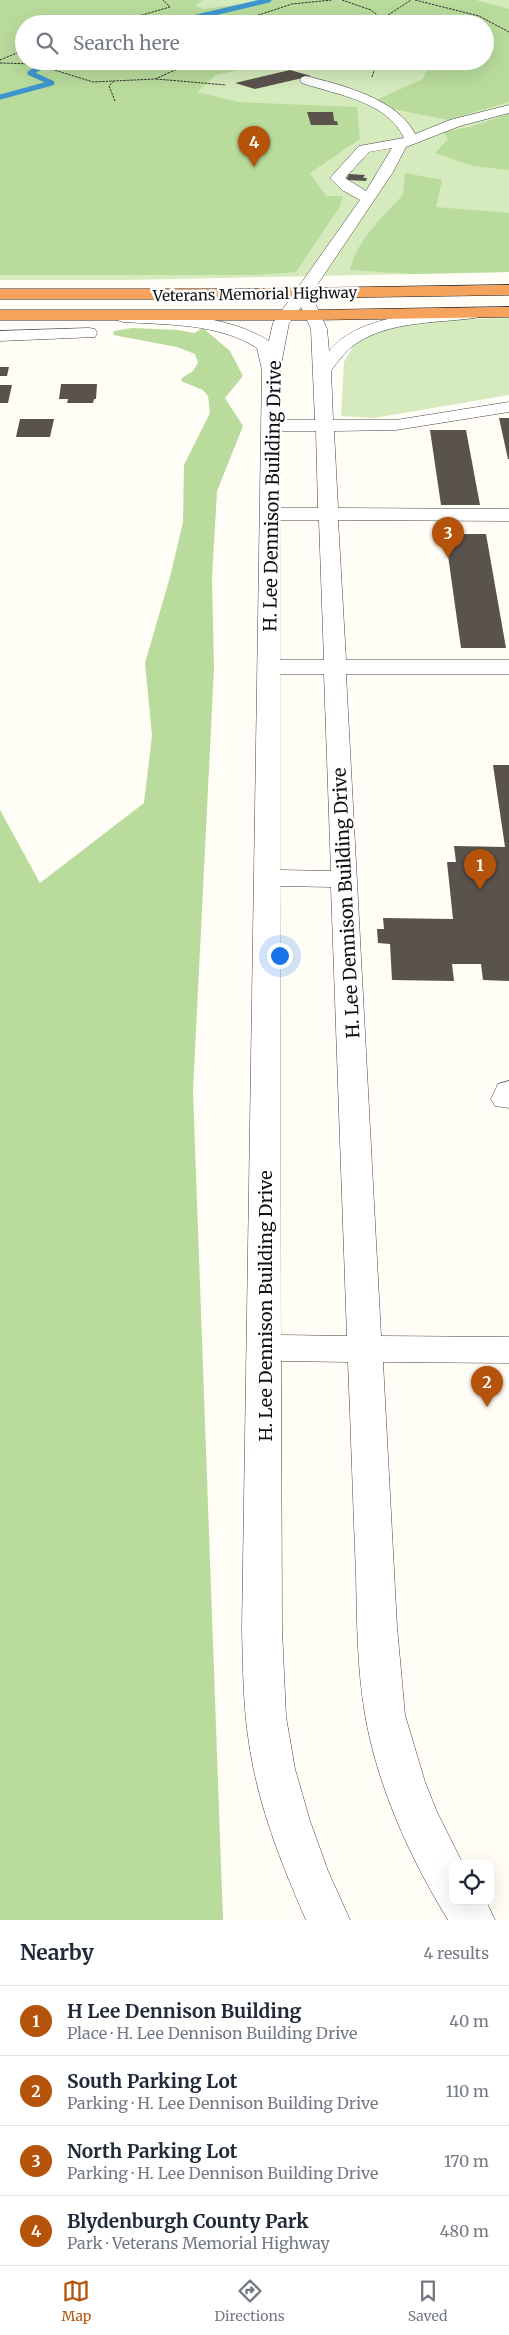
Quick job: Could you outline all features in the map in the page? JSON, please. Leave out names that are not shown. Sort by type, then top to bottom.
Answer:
[{"type":"highway","name":"Veterans Memorial Highway","points":[[0,294],[303,294],[509,290]]},
{"type":"highway","name":"Veterans Memorial Highway","points":[[0,315],[314,315],[509,312]]},
{"type":"street","points":[[303,294],[406,141],[405,125],[395,115],[355,104],[306,80]]},
{"type":"street","points":[[368,198],[347,187],[337,178],[364,149],[406,141],[455,123],[509,109]]},
{"type":"street","points":[[386,133],[406,141]]},
{"type":"street","points":[[352,161],[380,161],[390,164]]},
{"type":"street","name":"H. Lee Dennison Building Drive","points":[[328,1920],[298,1848],[281,1796],[266,1716],[262,1629],[271,370],[278,328],[303,294],[319,329],[322,371],[377,1627],[385,1714],[408,1796],[429,1844],[449,1881]]},
{"type":"street","points":[[322,371],[345,344],[366,332],[396,324],[476,313]]},
{"type":"street","points":[[109,315],[214,325],[244,333],[265,346],[271,370]]},
{"type":"street","points":[[0,336],[89,333]]},
{"type":"street","points":[[270,426],[396,425],[509,407]]},
{"type":"street","points":[[269,514],[509,515]]},
{"type":"street","points":[[270,667],[509,667]]},
{"type":"street","points":[[268,878],[345,879]]},
{"type":"street","points":[[265,1348],[509,1350]]},
{"type":"street","points":[[464,1905],[473,1920]]},
{"type":"path","points":[[142,15],[170,7],[163,0]]},
{"type":"path","points":[[258,15],[292,4],[332,0]]},
{"type":"path","points":[[342,0],[371,10],[377,15]]},
{"type":"path","points":[[388,15],[411,0]]},
{"type":"path","points":[[415,0],[475,15]]},
{"type":"path","points":[[494,24],[509,32]]},
{"type":"path","points":[[0,60],[15,54]]},
{"type":"path","points":[[0,63],[15,63]]},
{"type":"path","points":[[55,70],[93,82],[156,79],[226,85]]},
{"type":"path","points":[[156,79],[175,70]]},
{"type":"path","points":[[114,81],[109,86],[115,101]]},
{"type":"green space","points":[[0,0],[509,0],[509,272],[125,280],[0,280]]},
{"type":"green space","points":[[0,0],[204,0],[195,5],[203,9],[273,0],[476,0],[509,9],[509,102],[448,120],[388,108],[376,100],[423,79],[426,70],[494,70],[494,15],[15,15],[15,70],[239,70],[216,75],[197,92],[239,102],[357,107],[360,139],[310,173],[326,196],[343,196],[339,208],[296,272],[256,275],[0,275]]},
{"type":"green space","points":[[509,114],[509,170],[473,166],[435,153],[448,139],[443,132],[469,127]]},
{"type":"green space","points":[[405,173],[442,180],[436,207],[509,213],[509,272],[412,274],[350,270],[353,259],[364,239],[403,195]]},
{"type":"green space","points":[[509,318],[509,395],[374,418],[341,416],[344,362],[357,340],[391,327],[443,320]]},
{"type":"green space","points":[[132,328],[178,330],[194,333],[203,328],[230,351],[243,376],[225,398],[243,426],[217,491],[212,578],[214,668],[193,1091],[223,1920],[0,1920],[0,810],[40,883],[144,803],[152,736],[145,663],[170,577],[183,522],[184,465],[210,413],[208,396],[203,390],[181,381],[182,378],[193,371],[198,363],[195,354],[177,347],[113,335],[114,331]]},
{"type":"building","points":[[290,70],[311,76],[255,89],[235,83]]},
{"type":"building","points":[[307,112],[333,112],[334,121],[337,121],[338,125],[311,125]]},
{"type":"building","points":[[349,174],[365,175],[363,178],[367,178],[366,181],[346,180]]},
{"type":"building","points":[[0,367],[9,367],[7,376],[0,376]]},
{"type":"building","points":[[61,384],[97,384],[96,399],[94,399],[93,403],[67,403],[68,399],[59,399]]},
{"type":"building","points":[[0,385],[12,385],[8,403],[0,403]]},
{"type":"building","points":[[499,418],[509,418],[509,459],[508,459]]},
{"type":"building","points":[[20,419],[54,419],[50,437],[16,437]]},
{"type":"building","points":[[430,430],[466,430],[480,505],[441,505]]},
{"type":"building","points":[[445,534],[486,534],[506,648],[461,648]]},
{"type":"building","points":[[493,765],[509,765],[509,981],[483,980],[481,964],[452,964],[454,981],[392,980],[390,944],[378,943],[377,929],[384,929],[383,918],[453,919],[447,862],[456,862],[454,846],[505,847]]},
{"type":"waterway","points":[[205,15],[269,0]]},
{"type":"waterway","points":[[0,97],[52,83],[30,73],[36,70]]},
{"type":"place","name":"Blydenburgh County Park","points":[[254,167]]},
{"type":"place","name":"North Parking Lot","points":[[448,558]]},
{"type":"place","name":"H Lee Dennison Building","points":[[480,890]]},
{"type":"place","name":"South Parking Lot","points":[[487,1407]]}]
